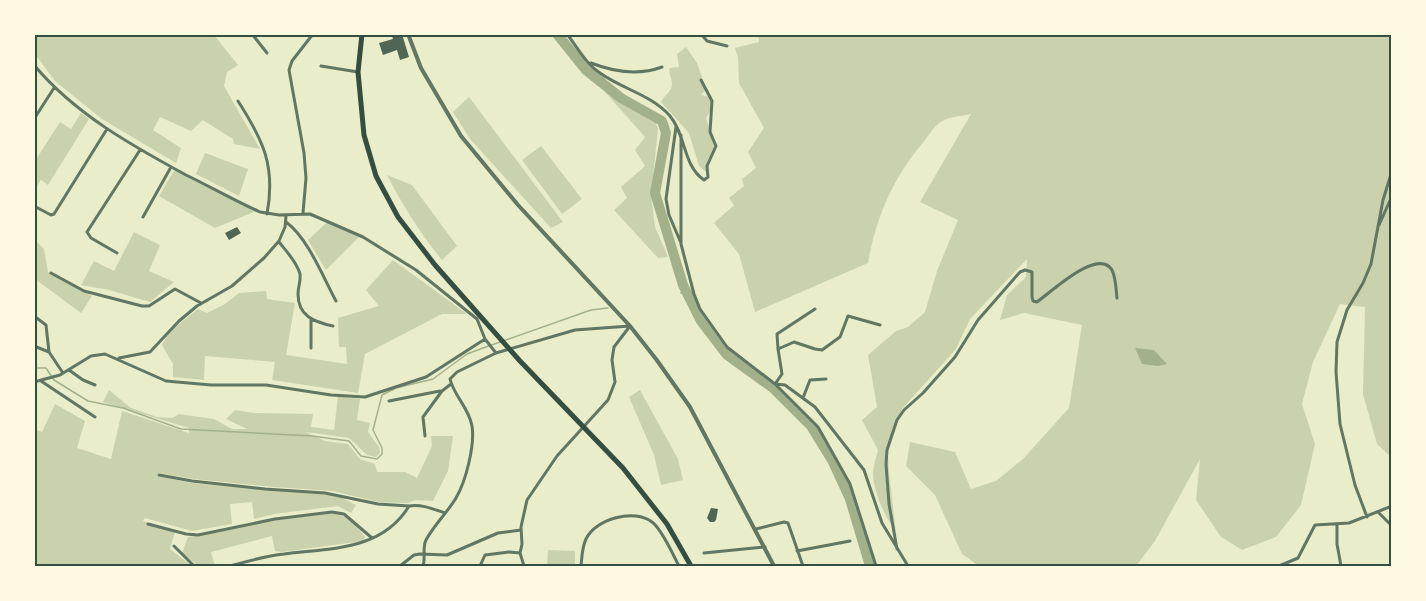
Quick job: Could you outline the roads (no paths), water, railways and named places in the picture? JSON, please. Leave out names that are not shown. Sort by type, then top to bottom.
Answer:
[{"type":"main road","points":[[362,34],[358,72],[364,135],[376,176],[398,217],[479,318],[607,450],[639,488],[667,524],[691,567]]},
{"type":"street","points":[[252,34],[267,52]]},
{"type":"street","points":[[303,213],[304,153],[289,70],[292,62],[313,34]]},
{"type":"street","points":[[408,34],[421,68],[461,136],[518,205],[630,326],[690,407],[774,567]]},
{"type":"street","points":[[567,34],[594,69],[660,106],[671,117],[681,135],[691,167],[702,179],[707,180],[707,166],[716,146],[710,132],[712,101],[701,80]]},
{"type":"street","points":[[701,34],[707,41],[727,46]]},
{"type":"street","points":[[304,35],[310,39]]},
{"type":"street","points":[[588,62],[623,72],[662,67]]},
{"type":"street","points":[[34,64],[55,87],[107,129],[171,167],[267,214],[286,216],[303,213],[324,219],[363,237],[416,270],[479,318],[485,339],[495,351]]},
{"type":"street","points":[[321,66],[358,72]]},
{"type":"street","points":[[34,119],[55,87]]},
{"type":"street","points":[[238,101],[262,139],[268,160],[271,179],[267,214]]},
{"type":"street","points":[[676,125],[666,199],[694,294],[712,328],[727,347],[775,384],[818,427],[857,503],[876,567]]},
{"type":"street","points":[[34,206],[51,215],[54,214],[107,129]]},
{"type":"street","points":[[681,135],[681,244]]},
{"type":"street","points":[[117,254],[91,238],[87,232],[140,150]]},
{"type":"street","points":[[143,217],[171,167]]},
{"type":"street","points":[[1367,517],[1354,485],[1340,424],[1337,342],[1342,324],[1368,271],[1392,171]]},
{"type":"street","points":[[1376,232],[1392,196]]},
{"type":"street","points":[[118,358],[150,352],[173,326],[201,303],[232,286],[279,242],[286,216]]},
{"type":"street","points":[[286,222],[314,258],[336,301]]},
{"type":"street","points":[[279,242],[297,266],[300,278],[299,305],[303,313],[310,320],[333,326]]},
{"type":"street","points":[[897,549],[889,504],[886,464],[897,420],[960,351],[978,320],[1020,272],[1025,270],[1032,272],[1032,297],[1033,301],[1037,302],[1085,266],[1101,264],[1113,271],[1117,298]]},
{"type":"street","points":[[51,273],[84,291],[142,306],[149,306],[175,289],[201,303]]},
{"type":"street","points":[[775,384],[782,374],[777,334],[815,309]]},
{"type":"street","points":[[34,316],[46,325],[49,352],[62,374]]},
{"type":"street","points":[[778,349],[795,342],[822,350],[840,338],[848,316],[880,325]]},
{"type":"street","points":[[310,320],[310,348]]},
{"type":"street","points":[[423,567],[426,554],[424,542],[461,487],[472,445],[472,426],[468,411],[450,379],[457,372],[495,351],[575,330],[630,326]]},
{"type":"street","points":[[524,567],[520,553],[521,530],[527,500],[557,456],[608,400],[615,376],[612,360],[614,347],[630,326]]},
{"type":"street","points":[[34,382],[62,374],[84,359],[105,354],[166,381],[211,385],[266,385],[331,395],[365,397],[426,377],[485,339]]},
{"type":"street","points":[[34,346],[49,352]]},
{"type":"street","points":[[69,370],[95,386]]},
{"type":"street","points":[[803,398],[810,380],[826,379]]},
{"type":"street","points":[[41,381],[95,417]]},
{"type":"street","points":[[425,436],[423,417],[442,391],[451,384]]},
{"type":"street","points":[[775,384],[785,385],[821,414],[864,470],[882,523],[908,567]]},
{"type":"street","points":[[389,401],[442,391]]},
{"type":"street","points":[[159,475],[265,489],[325,493],[378,504],[409,507],[420,505],[445,513]]},
{"type":"street","points":[[1279,567],[1298,558],[1316,525],[1349,523],[1392,506]]},
{"type":"street","points":[[230,567],[270,556],[355,546],[392,528],[409,507]]},
{"type":"street","points":[[148,524],[198,535],[275,519],[332,512],[344,514],[372,538]]},
{"type":"street","points":[[1378,512],[1392,526]]},
{"type":"street","points":[[581,567],[583,546],[590,532],[616,516],[625,515],[653,522],[679,567]]},
{"type":"street","points":[[756,529],[786,522],[790,525],[803,567]]},
{"type":"street","points":[[1337,524],[1337,544],[1341,567]]},
{"type":"street","points":[[400,567],[414,555],[447,555],[498,533],[521,530]]},
{"type":"street","points":[[797,551],[850,541]]},
{"type":"street","points":[[174,546],[194,567]]},
{"type":"street","points":[[704,553],[765,547]]},
{"type":"street","points":[[480,567],[482,557],[489,554],[520,553]]},
{"type":"waterway","points":[[557,34],[586,70],[621,98],[662,121],[666,133],[655,193],[683,285],[701,321],[727,355],[773,388],[811,426],[832,460],[850,499],[870,566]]},
{"type":"waterway","points":[[681,293],[686,290]]},
{"type":"waterway","points":[[34,368],[46,368],[54,380],[88,401],[123,408],[181,429],[312,436],[349,441],[361,456],[377,459],[382,454],[382,448],[373,430],[382,395],[396,388],[433,379],[467,354],[591,310],[608,308]]}]
